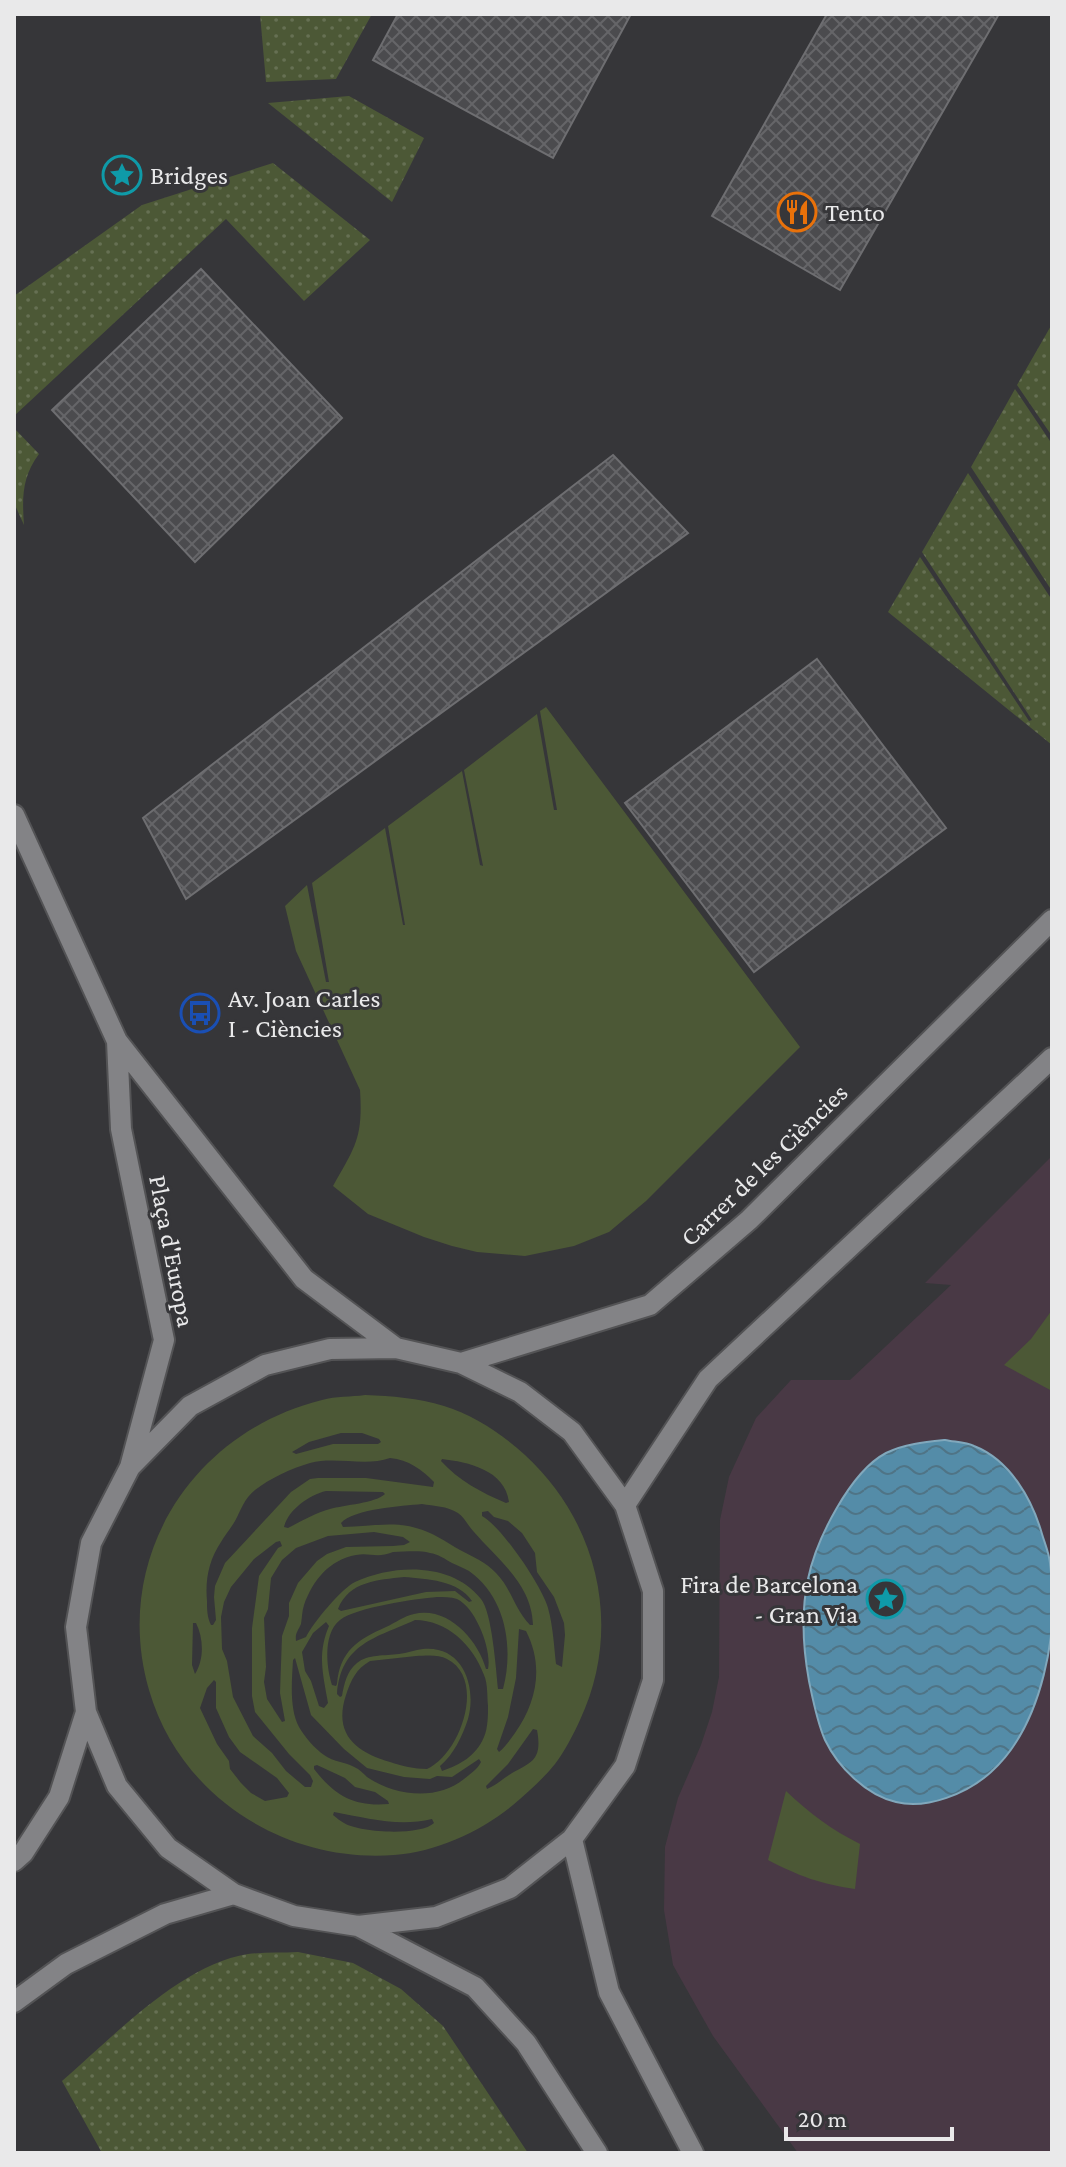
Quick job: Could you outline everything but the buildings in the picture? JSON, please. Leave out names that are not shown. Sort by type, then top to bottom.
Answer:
[{"type":"street","name":"Plaça d'Europa","points":[[14,815],[117,1041],[304,1279],[396,1348]]},
{"type":"street","name":"Carrer de les Ciències","points":[[461,1363],[650,1305],[749,1220],[1052,920]]},
{"type":"street","name":"Plaça d'Europa","points":[[117,1041],[121,1129],[164,1340],[130,1467],[91,1543],[76,1627],[86,1712],[117,1786],[168,1848],[234,1894],[294,1916],[358,1926],[436,1917],[510,1888],[572,1839],[625,1766],[653,1680],[653,1591],[625,1505],[572,1432],[520,1392],[461,1363],[396,1348],[330,1349],[265,1365],[190,1406],[130,1467]]},
{"type":"street","points":[[625,1505],[708,1379],[1052,1058]]},
{"type":"street","points":[[14,1861],[23,1853],[59,1797],[86,1712]]},
{"type":"street","points":[[572,1839],[609,1992],[693,2153]]},
{"type":"street","points":[[14,2002],[66,1964],[165,1914],[234,1894]]},
{"type":"street","points":[[358,1926],[475,1987],[526,2043],[597,2153]]},
{"type":"shaded area","name":"Fira de Barcelona - Gran Via","points":[[1052,1156],[1052,2153],[798,2153],[713,2036],[673,1965],[664,1910],[665,1847],[678,1798],[712,1712],[719,1677],[720,1520],[729,1477],[756,1418],[791,1380],[850,1380],[951,1285],[925,1283]]},
{"type":"green space","points":[[260,14],[372,14],[336,79],[266,82]]},
{"type":"green space","points":[[349,96],[424,138],[392,202],[268,103]]},
{"type":"green space","points":[[273,163],[370,240],[304,301],[226,219],[14,416],[14,296],[142,205]]},
{"type":"green space","points":[[1052,324],[1052,436],[1017,385]]},
{"type":"green space","points":[[1015,389],[1052,444],[1052,591],[971,467]]},
{"type":"green space","points":[[14,428],[39,454],[24,488],[24,525],[14,503]]},
{"type":"green space","points":[[968,473],[1052,600],[1052,745],[888,612],[920,557],[1029,721],[1032,720],[922,552]]},
{"type":"green space","points":[[546,707],[800,1047],[646,1201],[609,1232],[574,1246],[525,1256],[477,1252],[424,1237],[368,1214],[333,1186],[356,1141],[360,1090],[296,951],[285,906],[307,885],[326,982],[329,982],[312,883],[385,828],[405,925],[388,826],[462,771],[480,865],[483,866],[464,770],[537,714],[554,810],[557,810],[540,711]]},
{"type":"green space","points":[[1052,1310],[1052,1391],[1004,1365],[1031,1339]]},
{"type":"green space","points":[[365,1395],[415,1399],[466,1414],[525,1455],[550,1482],[571,1512],[586,1544],[596,1578],[601,1614],[600,1649],[593,1685],[575,1731],[550,1770],[513,1805],[473,1831],[426,1850],[394,1855],[353,1855],[314,1848],[277,1835],[242,1816],[211,1791],[185,1762],[164,1728],[149,1690],[140,1641],[142,1594],[153,1549],[172,1508],[200,1471],[235,1440],[276,1416],[322,1400]],"holes":[[[341,1433],[362,1433],[381,1442],[333,1444],[296,1454],[292,1452],[309,1442]],[[390,1458],[403,1461],[424,1473],[434,1482],[433,1487],[366,1478],[310,1479],[291,1492],[225,1563],[215,1586],[216,1620],[211,1625],[207,1593],[211,1563],[251,1493],[274,1478],[310,1463]],[[442,1459],[474,1465],[493,1475],[506,1491],[509,1502],[488,1495],[455,1474]],[[326,1491],[385,1494],[367,1502],[324,1511],[288,1528],[284,1527],[290,1515],[306,1500]],[[422,1504],[445,1508],[460,1515],[520,1585],[527,1597],[533,1625],[520,1613],[506,1585],[492,1569],[439,1538],[407,1526],[343,1527],[341,1523],[356,1514]],[[488,1511],[494,1517],[508,1521],[522,1533],[535,1553],[537,1572],[554,1597],[564,1623],[562,1667],[556,1664],[551,1622],[544,1598],[520,1558],[482,1516],[482,1512]],[[374,1532],[403,1537],[410,1542],[393,1546],[346,1547],[317,1561],[298,1583],[289,1603],[289,1616],[282,1636],[280,1693],[285,1721],[282,1722],[267,1699],[264,1682],[264,1618],[271,1578],[282,1560],[296,1548],[328,1536]],[[280,1541],[282,1546],[259,1576],[252,1628],[252,1696],[255,1712],[310,1775],[313,1781],[311,1787],[305,1787],[286,1771],[253,1736],[233,1697],[222,1649],[221,1617],[231,1587],[254,1559]],[[412,1551],[433,1554],[469,1571],[482,1582],[499,1609],[504,1624],[508,1657],[503,1689],[498,1689],[493,1641],[485,1606],[469,1587],[439,1573],[404,1570],[355,1582],[328,1607],[306,1637],[296,1641],[304,1605],[323,1572],[346,1558],[361,1554]],[[404,1577],[432,1580],[459,1589],[472,1601],[455,1591],[426,1592],[341,1611],[338,1609],[349,1593],[365,1584]],[[437,1597],[457,1599],[470,1611],[481,1630],[488,1651],[488,1669],[469,1637],[450,1620],[427,1613],[414,1614],[367,1637],[352,1648],[342,1663],[336,1686],[332,1685],[327,1651],[335,1626],[348,1615],[387,1604]],[[415,1620],[438,1624],[466,1644],[486,1682],[488,1706],[481,1744],[467,1759],[442,1771],[440,1766],[460,1739],[470,1707],[464,1670],[448,1654],[423,1649],[366,1658],[351,1670],[342,1696],[337,1694],[345,1663],[374,1638]],[[326,1622],[329,1626],[322,1664],[328,1703],[324,1708],[319,1706],[305,1671],[302,1652],[313,1633]],[[193,1623],[196,1623],[200,1636],[200,1662],[195,1674],[192,1665]],[[519,1629],[526,1631],[532,1644],[536,1684],[523,1721],[499,1752],[497,1749],[516,1678]],[[416,1656],[443,1657],[459,1669],[467,1699],[464,1716],[450,1749],[439,1761],[427,1769],[404,1766],[367,1753],[350,1739],[345,1731],[343,1709],[350,1684],[358,1671],[370,1661]],[[295,1658],[311,1715],[367,1768],[404,1777],[430,1779],[452,1777],[479,1759],[481,1762],[464,1779],[441,1791],[416,1793],[390,1788],[317,1749],[299,1727],[292,1694]],[[214,1680],[216,1708],[229,1737],[240,1752],[277,1778],[289,1793],[287,1797],[265,1801],[251,1793],[230,1769],[229,1761],[200,1708],[207,1688]],[[533,1729],[537,1730],[538,1749],[533,1760],[487,1789],[486,1786],[508,1764]],[[314,1766],[345,1778],[355,1787],[375,1792],[389,1804],[355,1801],[330,1786]],[[334,1812],[395,1822],[432,1819],[434,1823],[417,1830],[376,1831],[343,1822],[333,1815]]]},
{"type":"green space","points":[[786,1791],[821,1820],[860,1844],[855,1889],[810,1879],[768,1860]]},
{"type":"green space","points":[[298,1952],[353,1963],[401,1989],[443,2026],[528,2153],[102,2153],[62,2081],[125,2024],[197,1972],[248,1954]]},
{"type":"water","points":[[945,1440],[987,1452],[1009,1471],[1026,1494],[1047,1548],[1052,1617],[1044,1675],[1024,1729],[1009,1752],[991,1772],[971,1787],[934,1802],[908,1804],[885,1798],[864,1786],[845,1770],[825,1740],[807,1668],[804,1604],[818,1546],[836,1508],[860,1475],[873,1462],[893,1450]]},
{"type":"place","name":"Bridges","points":[[122,175]]},
{"type":"place","name":"Tento","points":[[797,212]]},
{"type":"place","name":"Av. Joan Carles I - Ciències","points":[[200,1013]]},
{"type":"place","name":"Fira de Barcelona - Gran Via","points":[[886,1599]]}]
